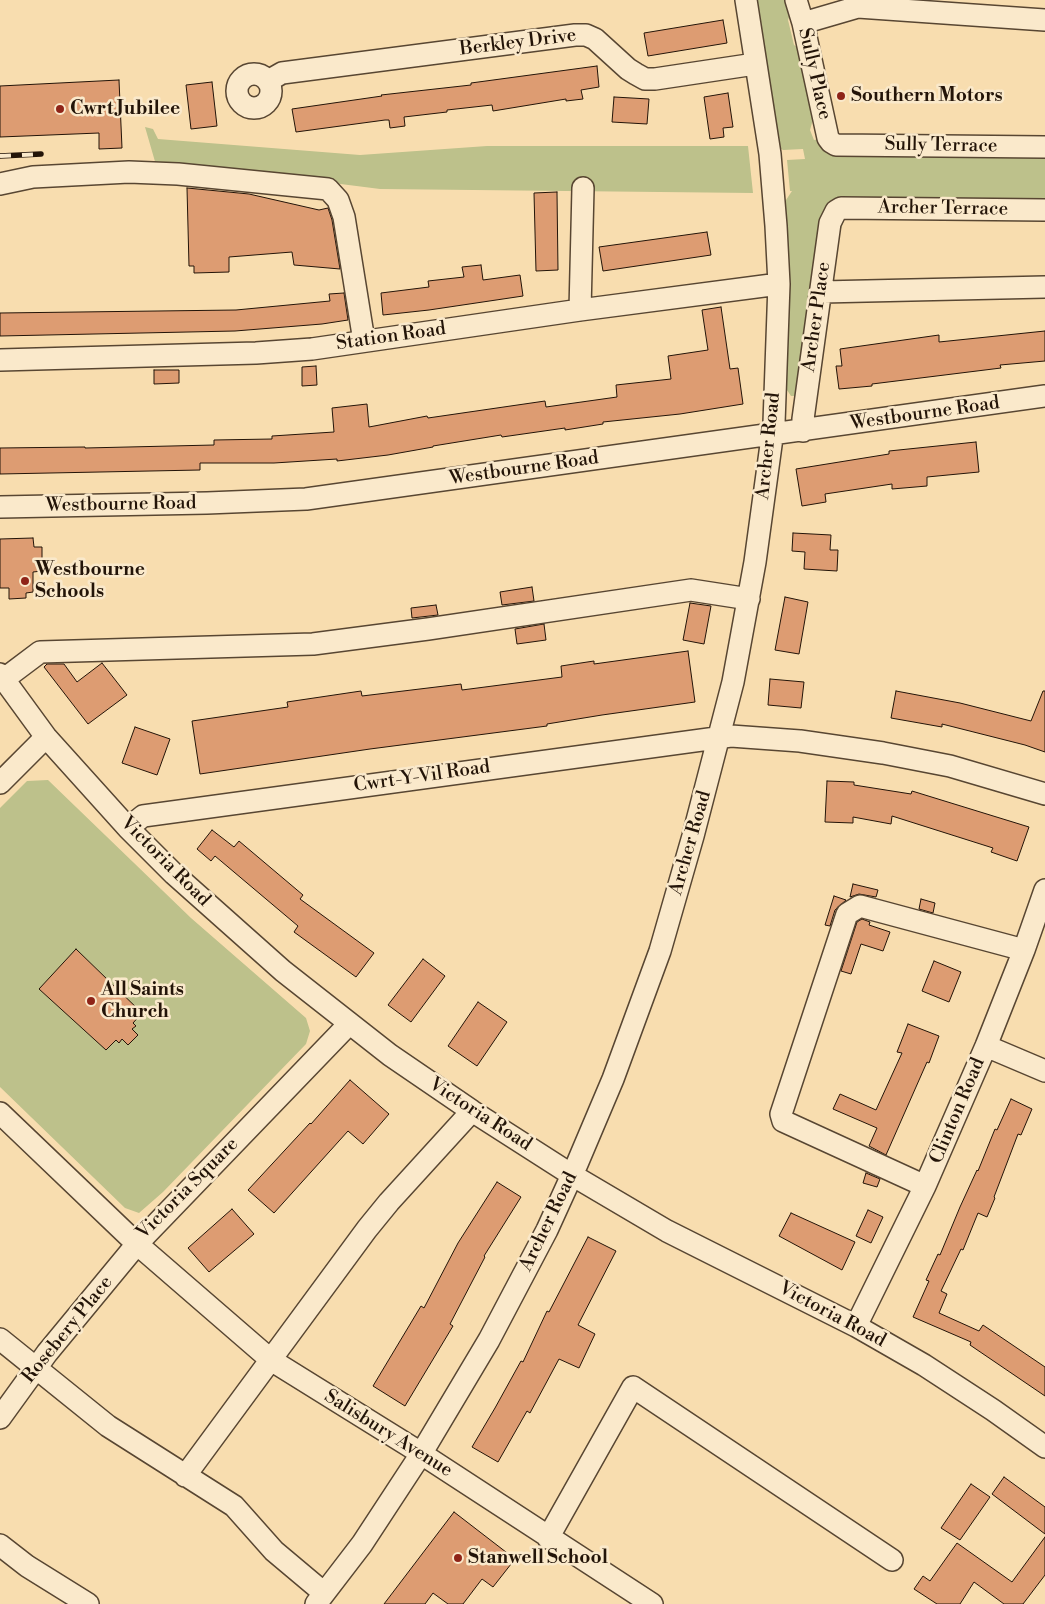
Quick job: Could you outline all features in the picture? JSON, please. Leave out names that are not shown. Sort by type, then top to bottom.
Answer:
[{"type":"street","name":"Archer Road","points":[[320,1599],[362,1544],[421,1454],[490,1340],[547,1230],[613,1078],[660,951],[693,836],[733,682],[762,521],[774,423],[779,284],[774,201],[770,154],[746,0]]},
{"type":"street","name":"Sully Place","points":[[796,0],[803,23],[828,138],[836,145]]},
{"type":"street","points":[[803,23],[858,7],[1045,20]]},
{"type":"street","name":"Berkley Drive","points":[[268,81],[282,73],[576,35],[586,35],[595,39],[628,69],[645,78],[655,79],[756,64]]},
{"type":"street","name":"Sully Terrace","points":[[836,145],[1045,147]]},
{"type":"street","points":[[0,184],[43,176],[129,172],[178,174],[328,189],[338,200],[344,217],[364,341]]},
{"type":"street","points":[[580,310],[583,188]]},
{"type":"street","name":"Archer Terrace","points":[[841,208],[1045,210]]},
{"type":"street","name":"Archer Place","points":[[803,430],[830,223],[836,210],[841,208]]},
{"type":"street","name":"Station Road","points":[[0,360],[256,353],[312,349],[580,310],[779,284]]},
{"type":"street","points":[[822,292],[1045,287]]},
{"type":"street","name":"Westbourne Road","points":[[0,507],[207,504],[306,499],[1045,396]]},
{"type":"street","points":[[2,676],[40,652],[313,644],[691,590],[748,599]]},
{"type":"street","name":"Victoria Road","points":[[2,676],[46,736],[128,828],[179,879],[283,972],[417,1075],[572,1175],[667,1230],[856,1326],[924,1365],[1045,1447]]},
{"type":"street","points":[[0,783],[46,736]]},
{"type":"street","name":"Cwrt-Y-Vil Road","points":[[128,828],[143,816],[731,736],[800,741],[883,753],[950,766],[1045,794]]},
{"type":"street","name":"Clinton Road","points":[[856,1326],[925,1186],[986,1046],[1024,950],[1045,890]]},
{"type":"street","points":[[925,1186],[783,1121],[780,1114],[847,914],[860,906],[1024,950]]},
{"type":"street","name":"Victoria Square","points":[[0,1113],[138,1244],[349,1024]]},
{"type":"street","points":[[986,1046],[1045,1071]]},
{"type":"street","points":[[185,1476],[373,1222],[472,1111]]},
{"type":"street","name":"Salisbury Avenue","points":[[138,1244],[271,1360],[421,1454],[652,1604]]},
{"type":"street","name":"Rosebery Place","points":[[0,1418],[36,1367],[138,1244]]},
{"type":"street","points":[[0,1339],[108,1426],[234,1506],[320,1599]]},
{"type":"street","points":[[548,1538],[633,1387],[892,1560]]},
{"type":"street","points":[[0,1545],[27,1566],[88,1604]]},
{"type":"green space","points":[[751,0],[789,0],[793,8],[788,20],[794,45],[805,52],[815,112],[810,130],[814,140],[822,138],[1045,156],[1045,201],[857,213],[844,220],[832,256],[806,396],[791,396],[785,387],[782,206],[792,191],[790,191],[787,160],[805,159],[803,149],[783,150],[778,147]]},
{"type":"green space","points":[[145,127],[153,129],[158,139],[360,155],[487,146],[748,146],[753,193],[380,189],[270,175],[156,165]]},
{"type":"green space","points":[[48,780],[191,918],[306,1018],[310,1031],[306,1044],[163,1192],[139,1213],[125,1208],[0,1087],[0,808],[27,781]]},
{"type":"building","points":[[723,20],[727,43],[648,56],[644,33]]},
{"type":"building","points":[[597,66],[599,87],[581,90],[583,99],[566,101],[566,99],[493,111],[492,105],[447,110],[447,112],[404,117],[405,126],[390,128],[389,120],[385,120],[296,132],[292,109]]},
{"type":"building","name":"Cwrt Jubilee","points":[[119,80],[122,148],[99,149],[99,133],[0,137],[0,86]]},
{"type":"building","points":[[212,82],[217,126],[191,129],[186,85]]},
{"type":"building","points":[[728,93],[733,127],[723,128],[724,137],[710,139],[704,97]]},
{"type":"building","points":[[614,97],[649,99],[647,124],[612,122]]},
{"type":"building","points":[[187,188],[249,194],[319,210],[328,208],[332,220],[340,269],[294,265],[292,252],[229,257],[229,272],[194,273],[194,266],[189,266]]},
{"type":"building","points":[[557,192],[558,270],[536,271],[534,193]]},
{"type":"building","points":[[707,232],[711,255],[603,271],[599,247]]},
{"type":"building","points":[[481,265],[483,280],[520,275],[523,296],[383,315],[381,293],[429,287],[428,281],[464,277],[462,267]]},
{"type":"building","points":[[344,293],[348,320],[322,324],[235,331],[0,336],[0,313],[236,310],[330,301],[329,294]]},
{"type":"building","points":[[721,307],[730,369],[738,368],[743,404],[680,414],[603,422],[603,424],[565,430],[565,428],[502,437],[501,435],[388,455],[337,461],[337,459],[274,463],[200,463],[200,470],[0,474],[0,448],[214,445],[214,440],[272,439],[272,436],[334,432],[332,408],[367,404],[369,427],[427,416],[428,418],[545,401],[546,407],[617,397],[616,385],[671,379],[668,356],[708,350],[702,310]]},
{"type":"building","points":[[1045,331],[1045,361],[1000,365],[1001,368],[839,389],[836,366],[842,366],[840,349],[939,335],[939,342]]},
{"type":"building","points":[[316,366],[317,385],[302,386],[302,367]]},
{"type":"building","points":[[154,370],[179,370],[179,383],[154,384]]},
{"type":"building","points":[[976,442],[979,472],[927,477],[927,486],[892,489],[892,484],[825,494],[826,502],[802,506],[796,469],[889,454],[889,451]]},
{"type":"building","points":[[793,533],[831,535],[830,550],[838,550],[837,571],[804,569],[805,552],[792,551]]},
{"type":"building","points":[[33,538],[34,547],[42,547],[42,571],[33,572],[33,592],[26,593],[26,598],[9,599],[9,588],[0,588],[0,539]]},
{"type":"building","points":[[532,587],[534,601],[502,605],[500,592]]},
{"type":"building","points":[[785,597],[808,602],[799,654],[775,650]]},
{"type":"building","points":[[690,603],[711,606],[704,644],[683,640]]},
{"type":"building","points":[[436,605],[438,615],[412,618],[411,608]]},
{"type":"building","points":[[544,624],[546,640],[517,644],[515,629]]},
{"type":"building","points":[[688,651],[695,702],[602,715],[547,724],[547,726],[200,774],[192,721],[288,707],[287,702],[361,691],[362,696],[461,684],[462,690],[562,677],[561,666],[594,661],[594,664]]},
{"type":"building","points":[[102,663],[127,695],[88,724],[44,667],[47,664],[64,664],[77,682]]},
{"type":"building","points":[[770,679],[804,682],[801,708],[768,705]]},
{"type":"building","points":[[896,691],[960,703],[1031,721],[1043,691],[1045,691],[1045,752],[1025,745],[942,724],[942,727],[891,718]]},
{"type":"building","points":[[135,727],[170,739],[157,775],[122,763]]},
{"type":"building","points":[[827,781],[854,782],[854,785],[911,794],[912,791],[1029,827],[1017,861],[991,852],[993,848],[892,816],[891,824],[853,817],[853,823],[825,822]]},
{"type":"building","points":[[212,830],[234,847],[239,841],[303,895],[300,899],[374,953],[356,977],[294,932],[298,926],[215,856],[211,861],[197,849]]},
{"type":"building","points":[[853,884],[878,890],[876,897],[859,894],[850,897]]},
{"type":"building","points":[[834,896],[846,900],[835,910],[830,926],[825,925]]},
{"type":"building","points":[[921,899],[935,903],[933,913],[919,909]]},
{"type":"building","points":[[862,919],[870,922],[869,925],[890,932],[883,951],[861,944],[851,974],[841,971],[857,922]]},
{"type":"building","name":"All Saints Church","points":[[76,949],[142,1013],[133,1023],[136,1026],[132,1029],[138,1035],[128,1045],[122,1039],[119,1043],[116,1040],[106,1050],[39,989]]},
{"type":"building","points":[[423,959],[445,976],[411,1022],[388,1005]]},
{"type":"building","points":[[934,961],[961,972],[949,1002],[922,991]]},
{"type":"building","points":[[478,1002],[507,1022],[477,1066],[448,1046]]},
{"type":"building","points":[[908,1024],[939,1036],[929,1063],[927,1062],[886,1155],[869,1146],[877,1128],[833,1109],[840,1094],[876,1110],[902,1053],[897,1052]]},
{"type":"building","points":[[350,1080],[389,1114],[363,1144],[348,1131],[274,1213],[248,1190]]},
{"type":"building","points":[[1011,1099],[1032,1109],[1021,1135],[1018,1134],[987,1217],[978,1213],[963,1250],[961,1249],[941,1291],[947,1294],[939,1313],[979,1331],[983,1325],[1045,1367],[1045,1396],[970,1345],[971,1342],[913,1317],[929,1281],[926,1280],[938,1254],[940,1255],[995,1129],[997,1130]]},
{"type":"building","points":[[866,1173],[880,1179],[877,1187],[863,1183]]},
{"type":"building","points":[[497,1182],[521,1197],[484,1256],[450,1324],[453,1326],[405,1406],[373,1386],[421,1306],[424,1308],[458,1243]]},
{"type":"building","points":[[232,1209],[254,1234],[209,1272],[188,1248]]},
{"type":"building","points":[[868,1210],[883,1217],[871,1243],[856,1236]]},
{"type":"building","points":[[791,1213],[855,1242],[842,1270],[779,1236]]},
{"type":"building","points":[[588,1237],[616,1251],[578,1325],[595,1334],[579,1368],[559,1359],[530,1413],[527,1411],[498,1462],[472,1447],[521,1361],[523,1362],[547,1311],[549,1312]]},
{"type":"building","points":[[1004,1477],[1045,1507],[1045,1534],[992,1494]]},
{"type":"building","points":[[971,1484],[990,1497],[960,1540],[941,1528]]},
{"type":"building","points":[[454,1512],[515,1559],[493,1587],[482,1579],[463,1604],[448,1604],[433,1593],[425,1604],[384,1604]]},
{"type":"building","points":[[1045,1537],[1045,1575],[1023,1604],[1004,1604],[974,1582],[960,1604],[937,1604],[914,1589],[923,1576],[930,1581],[957,1543],[1012,1582]]},
{"type":"railway","points":[[0,156],[41,154]]},
{"type":"place","name":"Southern Motors","points":[[841,96]]},
{"type":"place","name":"Cwrt Jubilee","points":[[60,109]]},
{"type":"place","name":"Westbourne Schools","points":[[25,581]]},
{"type":"place","name":"All Saints Church","points":[[91,1001]]},
{"type":"place","name":"Stanwell School","points":[[458,1558]]}]
